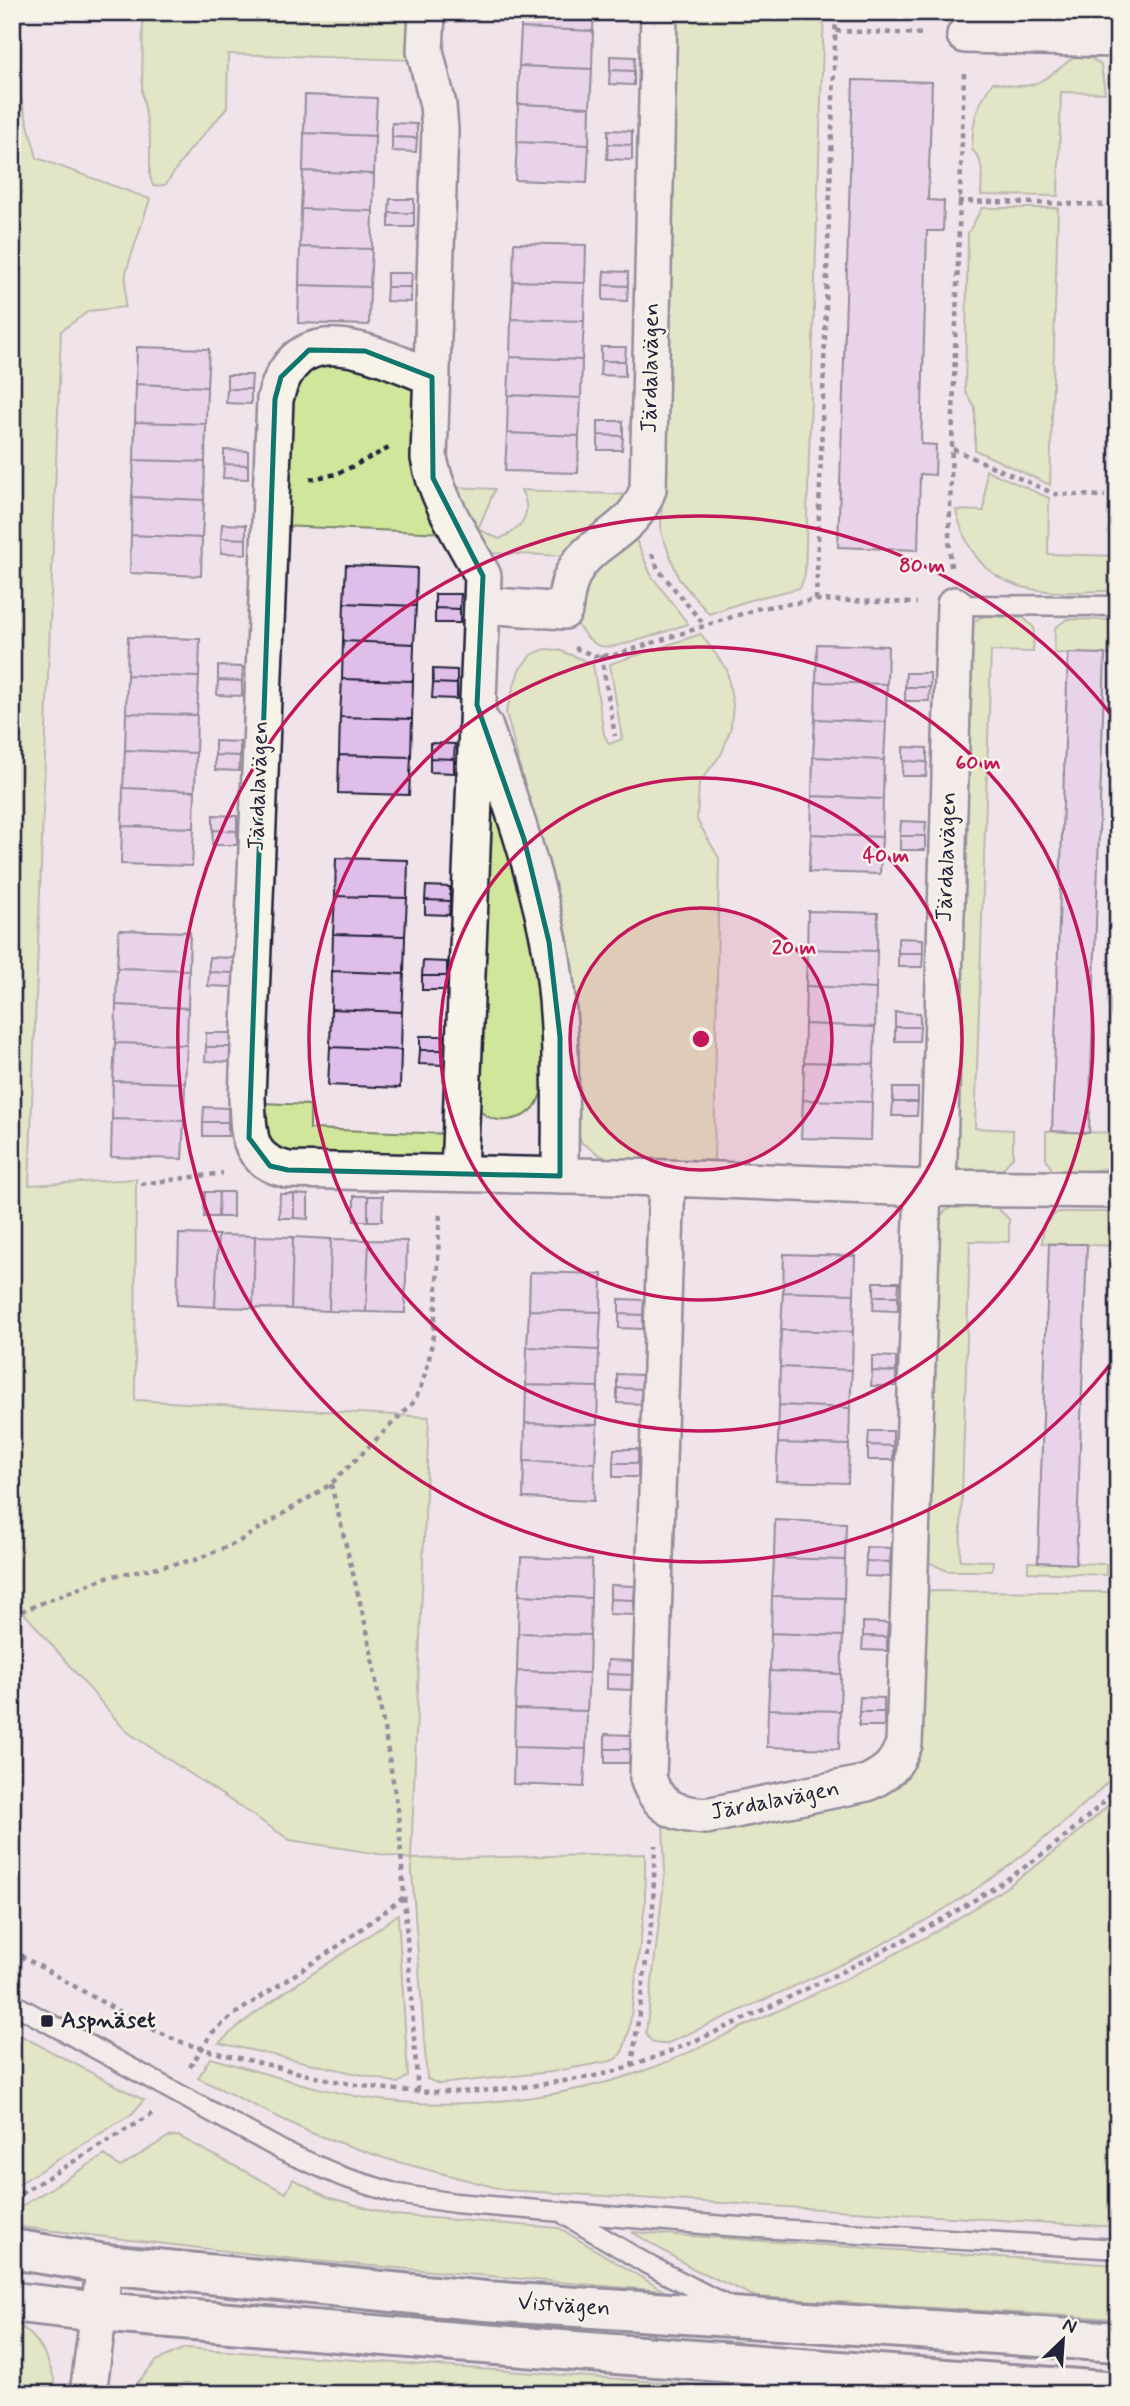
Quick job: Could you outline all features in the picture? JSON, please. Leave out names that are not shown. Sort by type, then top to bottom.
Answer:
[{"type":"main road","name":"Vistvägen","points":[[12,2249],[105,2264],[485,2301],[1118,2342]]},
{"type":"main road","name":"Vistvägen","points":[[12,2302],[99,2312],[1118,2392]]},
{"type":"street","points":[[427,12],[425,51],[438,105],[440,130],[429,458],[433,478],[483,576],[451,1173]]},
{"type":"street","name":"Järdalavägen","points":[[638,513],[648,489],[659,12]]},
{"type":"street","points":[[965,35],[1118,39]]},
{"type":"street","name":"Järdalavägen","points":[[265,1161],[257,1154],[249,1138],[247,1098],[275,399],[281,377],[293,360],[309,350],[334,346],[365,351],[432,377]]},
{"type":"street","points":[[483,605],[564,611],[574,572],[638,513]]},
{"type":"street","name":"Järdalavägen","points":[[665,1807],[684,1815],[706,1816],[867,1783],[885,1774],[896,1763],[904,1744],[931,1188],[955,605]]},
{"type":"street","points":[[477,705],[524,839],[549,942],[560,1037],[560,1176]]},
{"type":"street","points":[[265,1161],[271,1166],[288,1170],[667,1178],[931,1188],[1118,1189]]},
{"type":"street","points":[[665,1807],[654,1794],[648,1777],[667,1178]]},
{"type":"street","points":[[88,2394],[105,2264]]},
{"type":"lane","points":[[955,605],[1118,606]]},
{"type":"lane","points":[[12,2003],[283,2151],[355,2180],[398,2193],[455,2203],[562,2214],[983,2243],[1118,2249]]},
{"type":"lane","points":[[562,2214],[751,2318]]},
{"type":"path","points":[[816,600],[836,12]]},
{"type":"path","points":[[564,611],[568,640],[577,649],[601,655],[615,655],[760,608],[816,600],[955,605],[949,539],[965,35],[836,31]]},
{"type":"path","points":[[958,201],[1111,205]]},
{"type":"path","points":[[271,475],[309,479],[337,474],[430,428]]},
{"type":"path","points":[[953,449],[1055,494],[1105,496]]},
{"type":"path","points":[[638,513],[659,569],[705,626]]},
{"type":"path","points":[[601,655],[615,736]]},
{"type":"path","points":[[141,1184],[245,1171],[265,1161]]},
{"type":"path","points":[[12,1615],[107,1577],[195,1560],[238,1542],[331,1484],[412,1404],[422,1390],[430,1365],[451,1173]]},
{"type":"path","points":[[331,1484],[368,1635],[398,1810],[418,2094]]},
{"type":"path","points":[[12,1951],[164,2035],[363,2087],[418,2094],[496,2091],[569,2081],[632,2066],[744,2020],[933,1926],[1001,1883],[1045,1851],[1118,1787]]},
{"type":"path","points":[[632,2066],[653,1909],[656,1829],[665,1807]]},
{"type":"path","points":[[12,2199],[151,2115],[175,2092],[212,2033],[232,2016],[341,1944],[404,1897]]},
{"type":"highlighted area","points":[[309,350],[365,351],[432,377],[433,478],[483,576],[477,705],[524,839],[549,942],[560,1037],[560,1176],[288,1170],[270,1166],[249,1138],[275,399],[281,377]]},
{"type":"green space","points":[[143,12],[415,12],[412,60],[228,54],[227,108],[189,151],[165,185],[153,186],[150,176],[150,139],[142,92]]},
{"type":"green space","points":[[668,12],[824,12],[805,575],[800,588],[750,600],[709,614],[679,579],[661,532]]},
{"type":"green space","points":[[1074,57],[1091,58],[1101,65],[1105,93],[1061,92],[1058,196],[981,195],[982,171],[979,159],[972,150],[973,130],[982,99],[993,82],[1019,86],[1038,83]]},
{"type":"green space","points":[[12,64],[37,158],[150,199],[126,272],[125,307],[89,311],[61,331],[29,1185],[136,1179],[135,1400],[429,1417],[411,1859],[290,1840],[126,1731],[12,1599]]},
{"type":"green space","points":[[982,208],[1058,208],[1050,485],[975,450],[975,408],[965,391],[968,233]]},
{"type":"green space","points":[[355,360],[411,384],[419,398],[447,533],[280,526],[285,390],[311,363]]},
{"type":"green space","points":[[986,470],[1049,498],[1048,554],[1118,556],[1118,590],[1039,590],[1016,585],[996,576],[979,561],[966,539],[956,510],[984,511]]},
{"type":"green space","points":[[452,487],[495,489],[478,529],[499,539],[524,520],[526,506],[521,490],[630,495],[571,556],[485,553]]},
{"type":"green space","points":[[634,535],[651,575],[688,624],[615,646],[597,645],[578,626],[581,587],[590,570]]},
{"type":"green space","points":[[979,618],[1024,618],[1034,628],[1033,652],[991,651],[975,1128],[1013,1130],[1013,1157],[1000,1172],[967,1172],[955,1165],[970,626]]},
{"type":"green space","points":[[1067,619],[1118,620],[1118,655],[1054,653],[1055,628]]},
{"type":"green space","points":[[701,634],[727,670],[733,705],[731,727],[722,753],[699,783],[697,820],[719,858],[714,1163],[606,1159],[582,1143],[577,1132],[537,834],[506,712],[519,670],[531,655],[545,649],[559,650],[593,664],[604,734],[609,744],[622,739],[610,664]]},
{"type":"green space","points":[[486,760],[530,939],[541,1011],[541,1095],[533,1109],[508,1120],[495,1120],[486,1115],[470,1098]]},
{"type":"green space","points":[[261,1103],[310,1105],[310,1129],[450,1134],[440,1156],[278,1153],[268,1142]]},
{"type":"green space","points":[[1046,1131],[1118,1133],[1118,1167],[1066,1174],[1052,1170],[1046,1159]]},
{"type":"green space","points":[[994,1205],[1009,1219],[1009,1242],[970,1241],[960,1560],[993,1561],[992,1571],[947,1571],[926,1561],[938,1219],[955,1206]]},
{"type":"green space","points":[[1057,1212],[1107,1212],[1115,1215],[1118,1246],[1042,1243],[1044,1224]]},
{"type":"green space","points":[[1028,1562],[1106,1564],[1106,1575],[1028,1572]]},
{"type":"green space","points":[[931,1591],[1118,1592],[1118,1772],[1081,1808],[1021,1857],[924,1921],[852,1959],[666,2044],[651,2041],[646,2033],[665,1872],[665,1815],[882,1785],[923,1594]]},
{"type":"green space","points":[[1118,1796],[1118,2227],[505,2190],[387,2159],[311,2133],[198,2078],[210,2058],[352,2095],[430,2103],[522,2099],[612,2081],[696,2049],[850,1977],[945,1926],[1035,1867],[1078,1833]]},
{"type":"green space","points":[[645,1854],[645,1904],[629,2031],[619,2056],[611,2061],[551,2072],[439,2084],[427,2079],[411,1859]]},
{"type":"green space","points":[[398,1914],[408,2076],[398,2083],[219,2043],[262,2008]]},
{"type":"green space","points":[[12,2031],[144,2100],[132,2114],[12,2188]]},
{"type":"green space","points":[[178,2136],[286,2193],[293,2179],[327,2197],[393,2215],[559,2228],[664,2291],[303,2260],[12,2226],[12,2212],[105,2155],[120,2167],[168,2137]]},
{"type":"green space","points":[[632,2232],[1118,2265],[1118,2319],[756,2297],[694,2269]]},
{"type":"green space","points":[[12,2322],[22,2327],[37,2342],[48,2362],[58,2394],[12,2394]]},
{"type":"green space","points":[[185,2348],[827,2394],[128,2394],[156,2361]]},
{"type":"building","points":[[521,12],[594,12],[593,31],[521,28]]},
{"type":"building","points":[[521,28],[593,31],[592,69],[519,66]]},
{"type":"building","points":[[610,56],[635,57],[634,71],[610,70]]},
{"type":"building","points":[[519,66],[592,69],[590,107],[518,104]]},
{"type":"building","points":[[610,70],[634,71],[634,85],[609,84]]},
{"type":"building","points":[[853,80],[932,82],[928,200],[944,201],[943,231],[927,231],[921,444],[936,445],[935,475],[920,474],[918,550],[838,547]]},
{"type":"building","points":[[305,95],[377,98],[375,136],[304,133]]},
{"type":"building","points":[[518,104],[590,107],[589,145],[517,142]]},
{"type":"building","points":[[392,123],[417,124],[417,138],[392,137]]},
{"type":"building","points":[[608,130],[632,131],[632,145],[608,144]]},
{"type":"building","points":[[304,133],[375,136],[374,174],[303,171]]},
{"type":"building","points":[[392,137],[417,138],[416,152],[392,151]]},
{"type":"building","points":[[517,142],[589,145],[587,183],[515,180]]},
{"type":"building","points":[[608,144],[632,145],[632,160],[607,159]]},
{"type":"building","points":[[303,171],[374,174],[373,211],[301,209]]},
{"type":"building","points":[[390,199],[414,199],[414,213],[389,213]]},
{"type":"building","points":[[301,209],[373,211],[372,249],[300,247]]},
{"type":"building","points":[[389,213],[414,213],[414,227],[389,227]]},
{"type":"building","points":[[514,243],[586,245],[585,283],[513,281]]},
{"type":"building","points":[[300,247],[372,249],[370,287],[299,285]]},
{"type":"building","points":[[604,271],[628,272],[628,286],[603,285]]},
{"type":"building","points":[[387,273],[412,273],[411,287],[387,287]]},
{"type":"building","points":[[513,281],[585,283],[584,321],[511,319]]},
{"type":"building","points":[[299,285],[370,287],[369,325],[298,323]]},
{"type":"building","points":[[603,285],[628,286],[627,301],[603,300]]},
{"type":"building","points":[[387,287],[411,287],[411,302],[386,301]]},
{"type":"building","points":[[511,319],[584,321],[582,360],[510,357]]},
{"type":"building","points":[[137,347],[209,349],[207,387],[136,384]]},
{"type":"building","points":[[601,347],[626,347],[625,361],[601,361]]},
{"type":"building","points":[[510,357],[582,360],[581,398],[508,395]]},
{"type":"building","points":[[601,361],[625,361],[625,376],[600,375]]},
{"type":"building","points":[[227,375],[252,375],[251,389],[227,389]]},
{"type":"building","points":[[136,384],[207,387],[206,424],[135,422]]},
{"type":"building","points":[[227,389],[251,389],[251,404],[226,403]]},
{"type":"building","points":[[508,395],[581,398],[579,436],[507,433]]},
{"type":"building","points":[[598,421],[623,421],[623,436],[598,435]]},
{"type":"building","points":[[135,422],[206,424],[205,462],[134,460]]},
{"type":"building","points":[[507,433],[579,436],[578,473],[505,471]]},
{"type":"building","points":[[598,435],[623,436],[622,450],[598,450]]},
{"type":"building","points":[[224,450],[248,451],[248,465],[224,464]]},
{"type":"building","points":[[134,460],[205,462],[204,500],[132,497]]},
{"type":"building","points":[[224,464],[248,465],[248,479],[223,478]]},
{"type":"building","points":[[132,497],[204,500],[202,538],[131,535]]},
{"type":"building","points":[[222,524],[246,525],[246,539],[221,538]]},
{"type":"building","points":[[131,535],[202,538],[201,576],[130,573]]},
{"type":"building","points":[[221,538],[246,539],[246,554],[221,553]]},
{"type":"building","points":[[346,565],[417,568],[416,606],[344,603]]},
{"type":"building","points":[[435,594],[461,594],[460,609],[435,608]]},
{"type":"building","points":[[344,603],[416,606],[414,644],[343,641]]},
{"type":"building","points":[[435,608],[460,609],[460,623],[435,623]]},
{"type":"building","points":[[128,637],[200,639],[199,677],[127,675]]},
{"type":"building","points":[[343,641],[414,644],[413,681],[342,679]]},
{"type":"building","points":[[817,644],[888,646],[887,684],[816,682]]},
{"type":"building","points":[[1068,653],[1105,654],[1089,1133],[1052,1131]]},
{"type":"building","points":[[218,666],[243,667],[242,681],[218,680]]},
{"type":"building","points":[[433,669],[457,670],[457,684],[433,683]]},
{"type":"building","points":[[906,673],[930,673],[930,687],[905,687]]},
{"type":"building","points":[[127,675],[199,677],[197,715],[126,713]]},
{"type":"building","points":[[342,679],[413,681],[412,719],[340,717]]},
{"type":"building","points":[[218,680],[242,681],[242,696],[217,695]]},
{"type":"building","points":[[816,682],[887,684],[886,722],[815,719]]},
{"type":"building","points":[[433,683],[457,684],[457,699],[432,698]]},
{"type":"building","points":[[905,687],[930,687],[929,701],[905,701]]},
{"type":"building","points":[[126,713],[197,715],[196,753],[125,750]]},
{"type":"building","points":[[340,717],[412,719],[411,757],[339,755]]},
{"type":"building","points":[[815,719],[886,722],[884,760],[813,757]]},
{"type":"building","points":[[215,741],[240,742],[240,756],[215,755]]},
{"type":"building","points":[[430,743],[455,744],[454,759],[430,758]]},
{"type":"building","points":[[903,747],[927,748],[927,762],[903,761]]},
{"type":"building","points":[[125,750],[196,753],[195,791],[123,788]]},
{"type":"building","points":[[215,755],[240,756],[239,771],[215,770]]},
{"type":"building","points":[[339,755],[411,757],[409,795],[338,793]]},
{"type":"building","points":[[813,757],[884,760],[883,799],[812,796]]},
{"type":"building","points":[[430,758],[454,759],[454,773],[430,772]]},
{"type":"building","points":[[903,761],[927,762],[926,776],[902,776]]},
{"type":"building","points":[[123,788],[195,791],[194,828],[122,826]]},
{"type":"building","points":[[812,796],[883,799],[882,837],[811,834]]},
{"type":"building","points":[[213,815],[237,816],[237,831],[213,830]]},
{"type":"building","points":[[901,821],[926,822],[925,836],[900,836]]},
{"type":"building","points":[[122,826],[194,828],[192,866],[121,864]]},
{"type":"building","points":[[213,830],[237,831],[237,845],[212,845]]},
{"type":"building","points":[[811,834],[882,837],[880,874],[809,872]]},
{"type":"building","points":[[900,836],[925,836],[925,850],[900,850]]},
{"type":"building","points":[[336,858],[408,860],[407,898],[335,896]]},
{"type":"building","points":[[426,886],[450,887],[450,901],[425,900]]},
{"type":"building","points":[[335,896],[407,898],[405,936],[333,934]]},
{"type":"building","points":[[425,900],[450,901],[449,915],[425,914]]},
{"type":"building","points":[[808,911],[878,913],[877,951],[807,949]]},
{"type":"building","points":[[119,930],[190,932],[189,970],[117,968]]},
{"type":"building","points":[[333,934],[405,936],[404,974],[332,971]]},
{"type":"building","points":[[898,938],[923,939],[923,953],[898,953]]},
{"type":"building","points":[[807,949],[877,951],[876,989],[806,986]]},
{"type":"building","points":[[898,953],[923,953],[922,967],[898,967]]},
{"type":"building","points":[[209,957],[234,958],[233,973],[209,972]]},
{"type":"building","points":[[423,961],[447,962],[447,976],[422,976]]},
{"type":"building","points":[[117,968],[189,970],[188,1008],[116,1005]]},
{"type":"building","points":[[332,971],[404,974],[402,1012],[331,1009]]},
{"type":"building","points":[[209,972],[233,973],[233,987],[208,986]]},
{"type":"building","points":[[422,976],[447,976],[447,990],[422,990]]},
{"type":"building","points":[[806,986],[876,989],[875,1027],[805,1024]]},
{"type":"building","points":[[116,1005],[188,1008],[187,1045],[115,1043]]},
{"type":"building","points":[[331,1009],[402,1012],[401,1050],[330,1047]]},
{"type":"building","points":[[895,1012],[920,1013],[920,1027],[895,1027]]},
{"type":"building","points":[[805,1024],[875,1027],[874,1064],[804,1062]]},
{"type":"building","points":[[895,1027],[920,1027],[919,1041],[895,1041]]},
{"type":"building","points":[[206,1033],[231,1033],[230,1047],[206,1047]]},
{"type":"building","points":[[420,1036],[445,1036],[445,1050],[420,1050]]},
{"type":"building","points":[[115,1043],[187,1045],[185,1083],[113,1081]]},
{"type":"building","points":[[206,1047],[230,1047],[230,1062],[205,1061]]},
{"type":"building","points":[[330,1047],[401,1050],[400,1088],[328,1085]]},
{"type":"building","points":[[420,1050],[445,1050],[445,1065],[419,1064]]},
{"type":"building","points":[[804,1062],[874,1064],[872,1102],[803,1100]]},
{"type":"building","points":[[113,1081],[185,1083],[184,1121],[112,1119]]},
{"type":"building","points":[[893,1088],[918,1088],[918,1102],[893,1102]]},
{"type":"building","points":[[803,1100],[872,1102],[871,1140],[801,1138]]},
{"type":"building","points":[[893,1102],[918,1102],[917,1116],[892,1116]]},
{"type":"building","points":[[204,1107],[228,1108],[228,1122],[203,1122]]},
{"type":"building","points":[[112,1119],[184,1121],[182,1159],[111,1157]]},
{"type":"building","points":[[203,1122],[228,1122],[228,1136],[203,1136]]},
{"type":"building","points":[[205,1192],[219,1192],[218,1217],[204,1217]]},
{"type":"building","points":[[219,1192],[233,1192],[233,1217],[218,1217]]},
{"type":"building","points":[[280,1194],[294,1194],[294,1218],[279,1218]]},
{"type":"building","points":[[294,1194],[308,1195],[308,1219],[294,1218]]},
{"type":"building","points":[[354,1196],[368,1196],[368,1221],[354,1221]]},
{"type":"building","points":[[368,1196],[383,1196],[382,1221],[368,1221]]},
{"type":"building","points":[[179,1234],[218,1235],[215,1307],[177,1305]]},
{"type":"building","points":[[218,1235],[255,1236],[253,1308],[215,1307]]},
{"type":"building","points":[[255,1236],[293,1237],[291,1309],[253,1308]]},
{"type":"building","points":[[293,1237],[331,1239],[329,1311],[291,1309]]},
{"type":"building","points":[[331,1239],[369,1240],[366,1312],[329,1311]]},
{"type":"building","points":[[369,1240],[407,1241],[405,1313],[366,1312]]},
{"type":"building","points":[[1049,1244],[1087,1244],[1076,1564],[1038,1562]]},
{"type":"building","points":[[784,1254],[855,1256],[854,1294],[783,1292]]},
{"type":"building","points":[[530,1272],[602,1274],[601,1312],[529,1310]]},
{"type":"building","points":[[874,1282],[899,1282],[898,1296],[874,1296]]},
{"type":"building","points":[[783,1292],[854,1294],[853,1332],[781,1330]]},
{"type":"building","points":[[874,1296],[898,1296],[898,1311],[873,1310]]},
{"type":"building","points":[[619,1299],[644,1300],[643,1315],[619,1314]]},
{"type":"building","points":[[529,1310],[601,1312],[599,1350],[527,1347]]},
{"type":"building","points":[[619,1314],[643,1315],[643,1329],[619,1328]]},
{"type":"building","points":[[781,1330],[853,1332],[852,1370],[780,1367]]},
{"type":"building","points":[[527,1347],[599,1350],[598,1387],[526,1385]]},
{"type":"building","points":[[872,1356],[896,1357],[896,1372],[872,1371]]},
{"type":"building","points":[[780,1367],[852,1370],[850,1408],[779,1405]]},
{"type":"building","points":[[872,1371],[896,1372],[896,1386],[871,1386]]},
{"type":"building","points":[[617,1374],[642,1375],[642,1389],[617,1388]]},
{"type":"building","points":[[526,1385],[598,1387],[597,1425],[525,1423]]},
{"type":"building","points":[[617,1388],[642,1389],[641,1404],[617,1403]]},
{"type":"building","points":[[779,1405],[850,1408],[849,1445],[778,1443]]},
{"type":"building","points":[[525,1423],[597,1425],[595,1463],[524,1461]]},
{"type":"building","points":[[869,1431],[893,1431],[893,1446],[868,1445]]},
{"type":"building","points":[[778,1443],[849,1445],[848,1483],[776,1481]]},
{"type":"building","points":[[868,1445],[893,1446],[893,1460],[868,1460]]},
{"type":"building","points":[[614,1449],[638,1449],[638,1463],[613,1463]]},
{"type":"building","points":[[524,1461],[595,1463],[594,1501],[523,1498]]},
{"type":"building","points":[[613,1463],[638,1463],[638,1477],[613,1477]]},
{"type":"building","points":[[775,1520],[846,1523],[845,1560],[774,1558]]},
{"type":"building","points":[[866,1547],[891,1548],[890,1562],[866,1561]]},
{"type":"building","points":[[521,1557],[592,1560],[591,1598],[519,1595]]},
{"type":"building","points":[[774,1558],[845,1560],[844,1598],[772,1596]]},
{"type":"building","points":[[866,1561],[890,1562],[890,1577],[865,1576]]},
{"type":"building","points":[[610,1585],[635,1586],[634,1600],[610,1599]]},
{"type":"building","points":[[519,1595],[591,1598],[590,1635],[518,1633]]},
{"type":"building","points":[[772,1596],[844,1598],[843,1636],[771,1633]]},
{"type":"building","points":[[610,1599],[634,1600],[634,1615],[609,1614]]},
{"type":"building","points":[[863,1622],[888,1623],[887,1637],[863,1636]]},
{"type":"building","points":[[518,1633],[590,1635],[589,1673],[517,1671]]},
{"type":"building","points":[[771,1633],[843,1636],[841,1674],[770,1671]]},
{"type":"building","points":[[863,1636],[887,1637],[887,1651],[862,1650]]},
{"type":"building","points":[[608,1660],[632,1661],[632,1675],[607,1674]]},
{"type":"building","points":[[517,1671],[589,1673],[587,1711],[515,1709]]},
{"type":"building","points":[[770,1671],[841,1674],[840,1711],[768,1709]]},
{"type":"building","points":[[607,1674],[632,1675],[631,1690],[607,1689]]},
{"type":"building","points":[[860,1697],[884,1698],[884,1712],[859,1712]]},
{"type":"building","points":[[515,1709],[587,1711],[586,1749],[514,1747]]},
{"type":"building","points":[[768,1709],[840,1711],[839,1749],[767,1747]]},
{"type":"building","points":[[859,1712],[884,1712],[884,1726],[859,1726]]},
{"type":"building","points":[[605,1734],[630,1735],[630,1749],[605,1749]]},
{"type":"building","points":[[514,1747],[586,1749],[584,1787],[513,1784]]},
{"type":"building","points":[[605,1749],[630,1749],[629,1763],[605,1763]]},
{"type":"place","name":"Aspnäset","points":[[47,2021]]}]
